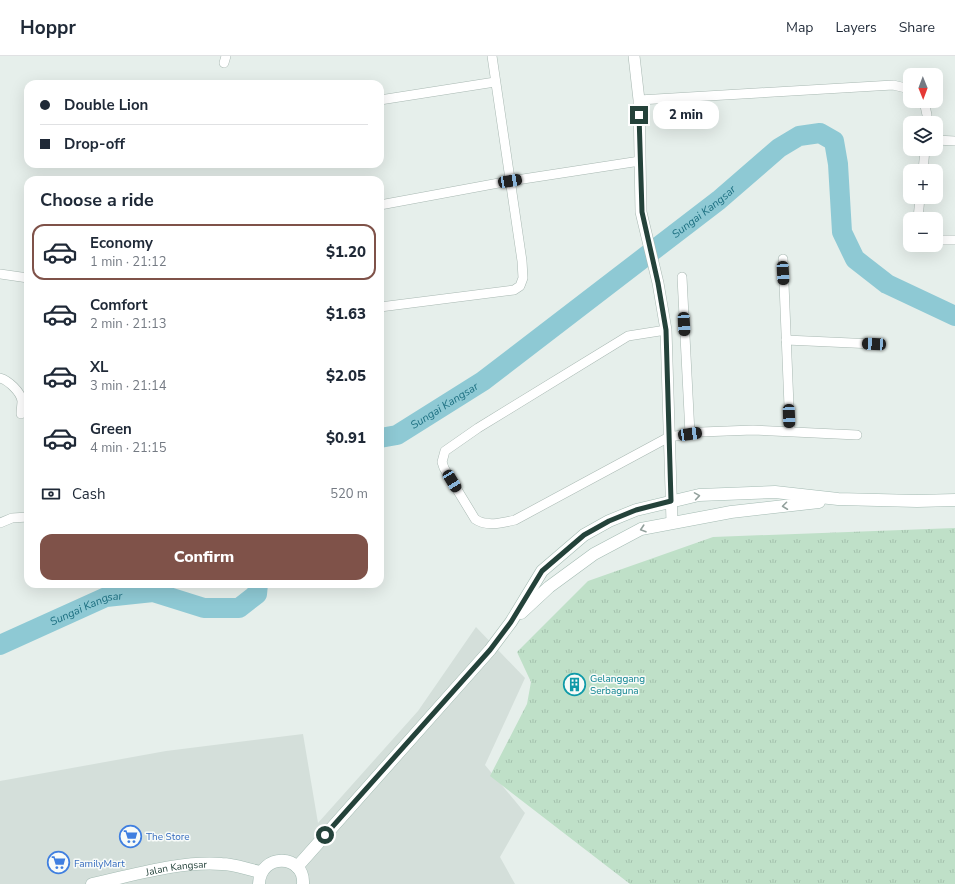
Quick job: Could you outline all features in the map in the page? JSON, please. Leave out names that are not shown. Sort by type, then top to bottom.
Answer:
[{"type":"main road","points":[[297,867],[490,650],[511,622],[542,571],[584,535],[609,521],[636,510],[699,495],[775,492],[838,499],[917,501],[955,500]]},
{"type":"main road","points":[[511,622],[549,587],[594,554],[641,529],[731,512],[838,499]]},
{"type":"main road","points":[[260,878],[265,867],[278,861],[291,863],[297,867],[301,873],[303,884]]},
{"type":"main road","name":"Jalan Kangsar","points":[[92,884],[156,870],[189,865],[223,864],[260,878]]},
{"type":"street","points":[[384,306],[514,290],[520,286],[523,278],[522,262],[492,56]]},
{"type":"street","points":[[634,56],[639,100],[642,212],[658,283],[666,330],[672,522]]},
{"type":"street","points":[[384,99],[495,82]]},
{"type":"street","points":[[639,100],[894,86],[903,88]]},
{"type":"street","points":[[943,140],[955,141]]},
{"type":"street","points":[[384,204],[510,181],[640,161]]},
{"type":"street","points":[[943,240],[955,240]]},
{"type":"street","points":[[783,259],[790,431]]},
{"type":"street","points":[[0,274],[24,277]]},
{"type":"street","points":[[682,277],[690,434]]},
{"type":"street","points":[[666,330],[628,336],[444,451],[442,462],[444,468],[475,519],[484,523],[515,520],[669,437],[690,434],[753,430],[857,434]]},
{"type":"street","points":[[786,340],[874,344]]},
{"type":"street","points":[[0,378],[4,379],[19,394],[22,401],[21,414]]},
{"type":"street","points":[[0,523],[12,518],[24,517]]},
{"type":"shaded area","points":[[476,627],[525,678],[485,765],[525,813],[500,857],[515,884],[0,884],[0,781],[166,751],[303,734],[318,823],[418,711]]},
{"type":"green space","points":[[955,528],[955,884],[630,884],[490,776],[527,704],[531,682],[517,652],[588,581],[713,537]]},
{"type":"waterway","name":"Sungai Kangsar","points":[[384,437],[397,435],[483,381],[719,200],[779,148],[799,136],[820,133],[834,141],[838,164],[842,232],[855,259],[887,284],[955,316]]},
{"type":"waterway","name":"Sungai Kangsar","points":[[0,645],[106,597],[153,592],[204,608],[239,608],[257,594],[258,588]]},
{"type":"place","name":"Gelanggang Serbaguna","points":[[574,684]]},
{"type":"place","name":"The Store","points":[[130,836]]},
{"type":"place","name":"FamilyMart","points":[[59,863]]},
{"type":"route","points":[[325,835],[490,650],[511,622],[542,571],[584,535],[609,521],[636,510],[671,501],[666,330],[658,283],[642,212],[639,115]]}]
